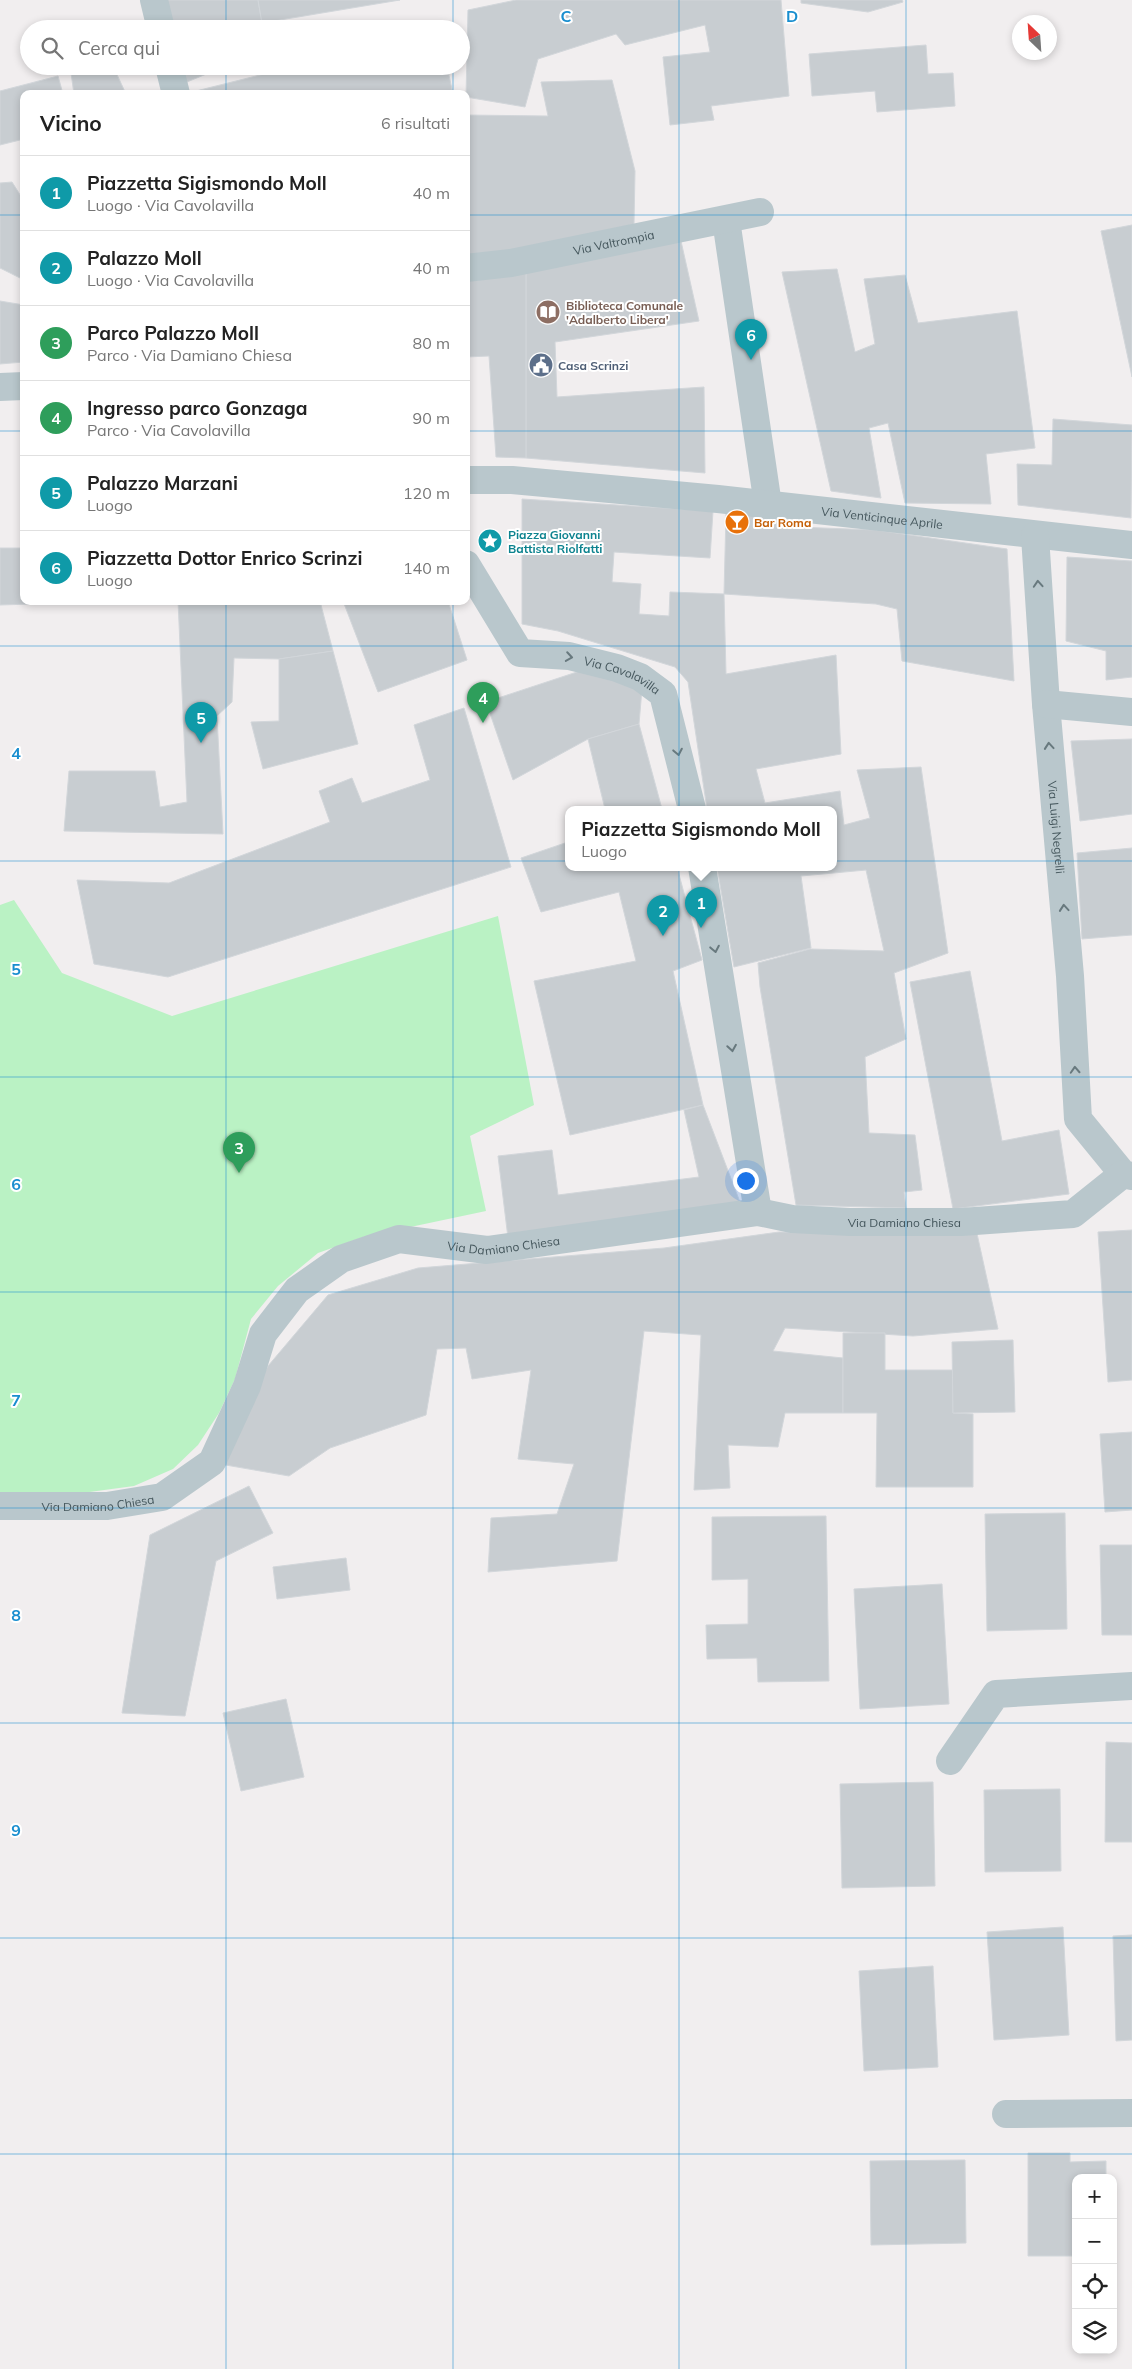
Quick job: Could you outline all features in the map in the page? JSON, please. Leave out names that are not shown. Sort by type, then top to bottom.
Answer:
[{"type":"street","points":[[154,0],[159,20]]},
{"type":"street","points":[[171,75],[175,90]]},
{"type":"street","name":"Via Valtrompia","points":[[470,268],[511,263],[760,212]]},
{"type":"street","points":[[726,220],[768,505]]},
{"type":"street","points":[[0,387],[20,386]]},
{"type":"street","name":"Via Venticinque Aprile","points":[[470,480],[512,480],[768,505],[1035,536],[1132,545]]},
{"type":"street","name":"Via Luigi Negrelli","points":[[1035,536],[1046,704],[1070,976],[1078,1119]]},
{"type":"street","name":"Via Cavolavilla","points":[[470,571],[520,653],[569,656],[617,668],[640,677],[663,694],[691,806]]},
{"type":"street","points":[[1046,704],[1132,712]]},
{"type":"street","points":[[703,871],[758,1212]]},
{"type":"street","name":"Via Damiano Chiesa","points":[[0,1506],[107,1506],[162,1497],[212,1462],[246,1386],[262,1334],[297,1290],[341,1259],[399,1239],[487,1250],[758,1212],[792,1219],[850,1222],[961,1222],[1072,1214],[1128,1175],[1078,1119]]},
{"type":"street","points":[[950,1761],[996,1694],[1132,1686]]},
{"type":"street","points":[[1006,2114],[1132,2113]]},
{"type":"green space","points":[[14,900],[62,973],[172,1016],[498,916],[534,1105],[470,1136],[486,1211],[363,1237],[318,1253],[278,1286],[251,1319],[235,1379],[219,1413],[198,1445],[173,1469],[134,1486],[82,1493],[0,1495],[0,905]]},
{"type":"building","points":[[162,0],[258,0],[261,20],[167,20]]},
{"type":"building","points":[[258,0],[400,0],[280,20],[261,20]]},
{"type":"building","points":[[516,0],[781,0],[789,96],[711,106],[714,120],[670,125],[663,57],[710,52],[705,25],[625,45],[616,34],[538,59],[525,107],[470,98],[470,90],[466,90],[467,75],[470,75],[470,20],[468,20],[468,10]]},
{"type":"building","points":[[801,0],[902,0],[903,2],[868,12],[801,3]]},
{"type":"building","points":[[926,45],[928,74],[953,73],[955,106],[877,112],[875,91],[812,96],[809,54]]},
{"type":"building","points":[[71,75],[117,75],[124,90],[73,90]]},
{"type":"building","points":[[180,75],[204,75],[182,84]]},
{"type":"building","points":[[260,75],[449,75],[452,90],[200,90]]},
{"type":"building","points":[[58,76],[62,90],[20,90],[20,140],[0,145],[0,91]]},
{"type":"building","points":[[612,80],[635,171],[634,224],[548,248],[470,258],[470,115],[548,116],[541,82]]},
{"type":"building","points":[[12,182],[20,195],[20,278],[0,268],[0,183]]},
{"type":"building","points":[[1132,225],[1132,377],[1101,231]]},
{"type":"building","name":"Casa Scrinzi","points":[[681,241],[699,321],[555,342],[557,397],[704,387],[705,473],[526,458],[526,265]]},
{"type":"building","points":[[526,265],[526,458],[496,457],[489,356],[470,357],[470,274]]},
{"type":"building","points":[[837,269],[855,352],[875,344],[864,279],[905,275],[918,323],[1017,311],[1035,448],[986,454],[991,504],[905,503],[888,423],[869,428],[881,498],[831,491],[782,272]]},
{"type":"building","points":[[0,301],[20,304],[20,362],[0,364]]},
{"type":"building","points":[[1053,419],[1132,425],[1131,518],[1018,505],[1017,464],[1052,465]]},
{"type":"building","points":[[522,499],[713,511],[710,558],[614,552],[612,582],[641,584],[639,614],[669,616],[670,592],[724,594],[726,674],[836,655],[841,754],[756,769],[765,803],[840,791],[844,825],[870,818],[857,770],[921,767],[948,953],[894,973],[906,1039],[865,1057],[869,1133],[915,1135],[922,1190],[904,1192],[906,1208],[796,1205],[760,987],[758,963],[810,949],[884,951],[866,870],[801,876],[811,948],[734,967],[718,871],[837,871],[837,806],[707,806],[688,682],[675,667],[558,631],[522,624]]},
{"type":"building","points":[[726,514],[795,518],[796,527],[875,530],[1007,549],[1014,681],[902,661],[897,609],[876,604],[724,594]]},
{"type":"building","points":[[0,548],[20,548],[20,604],[0,605]]},
{"type":"building","points":[[1067,557],[1132,561],[1132,677],[1106,680],[1106,651],[1066,641]]},
{"type":"building","points":[[178,605],[321,605],[333,651],[279,659],[234,658],[232,702],[217,716],[223,834],[64,831],[69,771],[155,771],[160,807],[187,802]]},
{"type":"building","points":[[345,605],[449,605],[467,660],[378,692]]},
{"type":"building","points":[[333,651],[358,744],[263,769],[251,722],[279,721],[279,659]]},
{"type":"building","points":[[592,667],[642,689],[639,724],[588,739],[513,780],[486,702]]},
{"type":"building","points":[[464,708],[511,867],[168,977],[94,964],[77,880],[169,883],[330,822],[319,791],[352,778],[362,803],[430,780],[414,725]]},
{"type":"building","points":[[639,724],[661,806],[604,806],[588,739]]},
{"type":"building","points":[[1132,739],[1132,814],[1080,821],[1071,741]]},
{"type":"building","points":[[565,843],[565,871],[678,871],[702,960],[673,971],[703,1105],[570,1135],[534,981],[636,961],[619,892],[541,912],[521,858]]},
{"type":"building","points":[[1132,848],[1132,935],[1082,939],[1077,853]]},
{"type":"building","points":[[970,971],[1002,1141],[1059,1130],[1069,1194],[953,1209],[910,982]]},
{"type":"building","points":[[703,1105],[743,1210],[508,1238],[498,1156],[552,1150],[558,1195],[699,1177],[684,1110]]},
{"type":"building","points":[[976,1229],[998,1329],[913,1336],[785,1328],[773,1351],[843,1358],[843,1413],[785,1413],[778,1447],[728,1445],[730,1488],[694,1490],[701,1335],[644,1331],[617,1561],[488,1572],[491,1518],[557,1514],[574,1464],[518,1459],[531,1370],[472,1379],[466,1348],[437,1349],[426,1415],[330,1448],[289,1476],[214,1463],[268,1366],[328,1295],[418,1268],[664,1248],[779,1232],[878,1233]]},
{"type":"building","points":[[1132,1230],[1132,1380],[1108,1382],[1098,1232]]},
{"type":"building","points":[[843,1333],[885,1333],[885,1370],[953,1370],[953,1413],[973,1414],[973,1487],[876,1487],[877,1413],[843,1413]]},
{"type":"building","points":[[1013,1340],[1015,1412],[953,1413],[952,1342]]},
{"type":"building","points":[[1132,1432],[1132,1510],[1105,1512],[1100,1434]]},
{"type":"building","points":[[249,1486],[273,1533],[216,1561],[185,1716],[122,1713],[150,1535]]},
{"type":"building","points":[[1065,1513],[1067,1629],[987,1631],[985,1514]]},
{"type":"building","points":[[826,1516],[829,1681],[758,1682],[757,1658],[707,1659],[706,1625],[748,1624],[748,1579],[712,1580],[712,1517]]},
{"type":"building","points":[[1100,1545],[1132,1545],[1132,1635],[1102,1635]]},
{"type":"building","points":[[346,1558],[350,1590],[277,1599],[273,1567]]},
{"type":"building","points":[[942,1584],[949,1704],[860,1709],[854,1589]]},
{"type":"building","points":[[286,1699],[304,1777],[241,1791],[223,1713]]},
{"type":"building","points":[[1106,1742],[1132,1743],[1132,1842],[1105,1842]]},
{"type":"building","points":[[933,1782],[935,1886],[842,1888],[840,1784]]},
{"type":"building","points":[[1060,1789],[1061,1871],[985,1872],[984,1790]]},
{"type":"building","points":[[1063,1927],[1069,2035],[994,2040],[987,1932]]},
{"type":"building","points":[[1132,1935],[1132,2040],[1116,2041],[1113,1936]]},
{"type":"building","points":[[933,1966],[938,2067],[864,2071],[859,1971]]},
{"type":"building","points":[[1028,2153],[1070,2153],[1070,2162],[1106,2161],[1106,2174],[1072,2174],[1072,2256],[1028,2256]]},
{"type":"building","points":[[965,2160],[966,2243],[871,2245],[870,2161]]},
{"type":"place","name":"Biblioteca Comunale 'Adalberto Libera'","points":[[548,312]]},
{"type":"place","name":"Piazzetta Dottor Enrico Scrinzi","points":[[751,360]]},
{"type":"place","name":"Casa Scrinzi","points":[[541,365]]},
{"type":"place","name":"Bar Roma","points":[[737,522]]},
{"type":"place","name":"Piazza Giovanni Battista Riolfatti","points":[[490,541]]},
{"type":"place","name":"Ingresso parco Gonzaga","points":[[483,723]]},
{"type":"place","name":"Palazzo Marzani","points":[[201,743]]},
{"type":"place","name":"Piazzetta Sigismondo Moll","points":[[701,928]]},
{"type":"place","name":"Palazzo Moll","points":[[663,936]]},
{"type":"place","name":"Parco Palazzo Moll","points":[[239,1173]]}]
